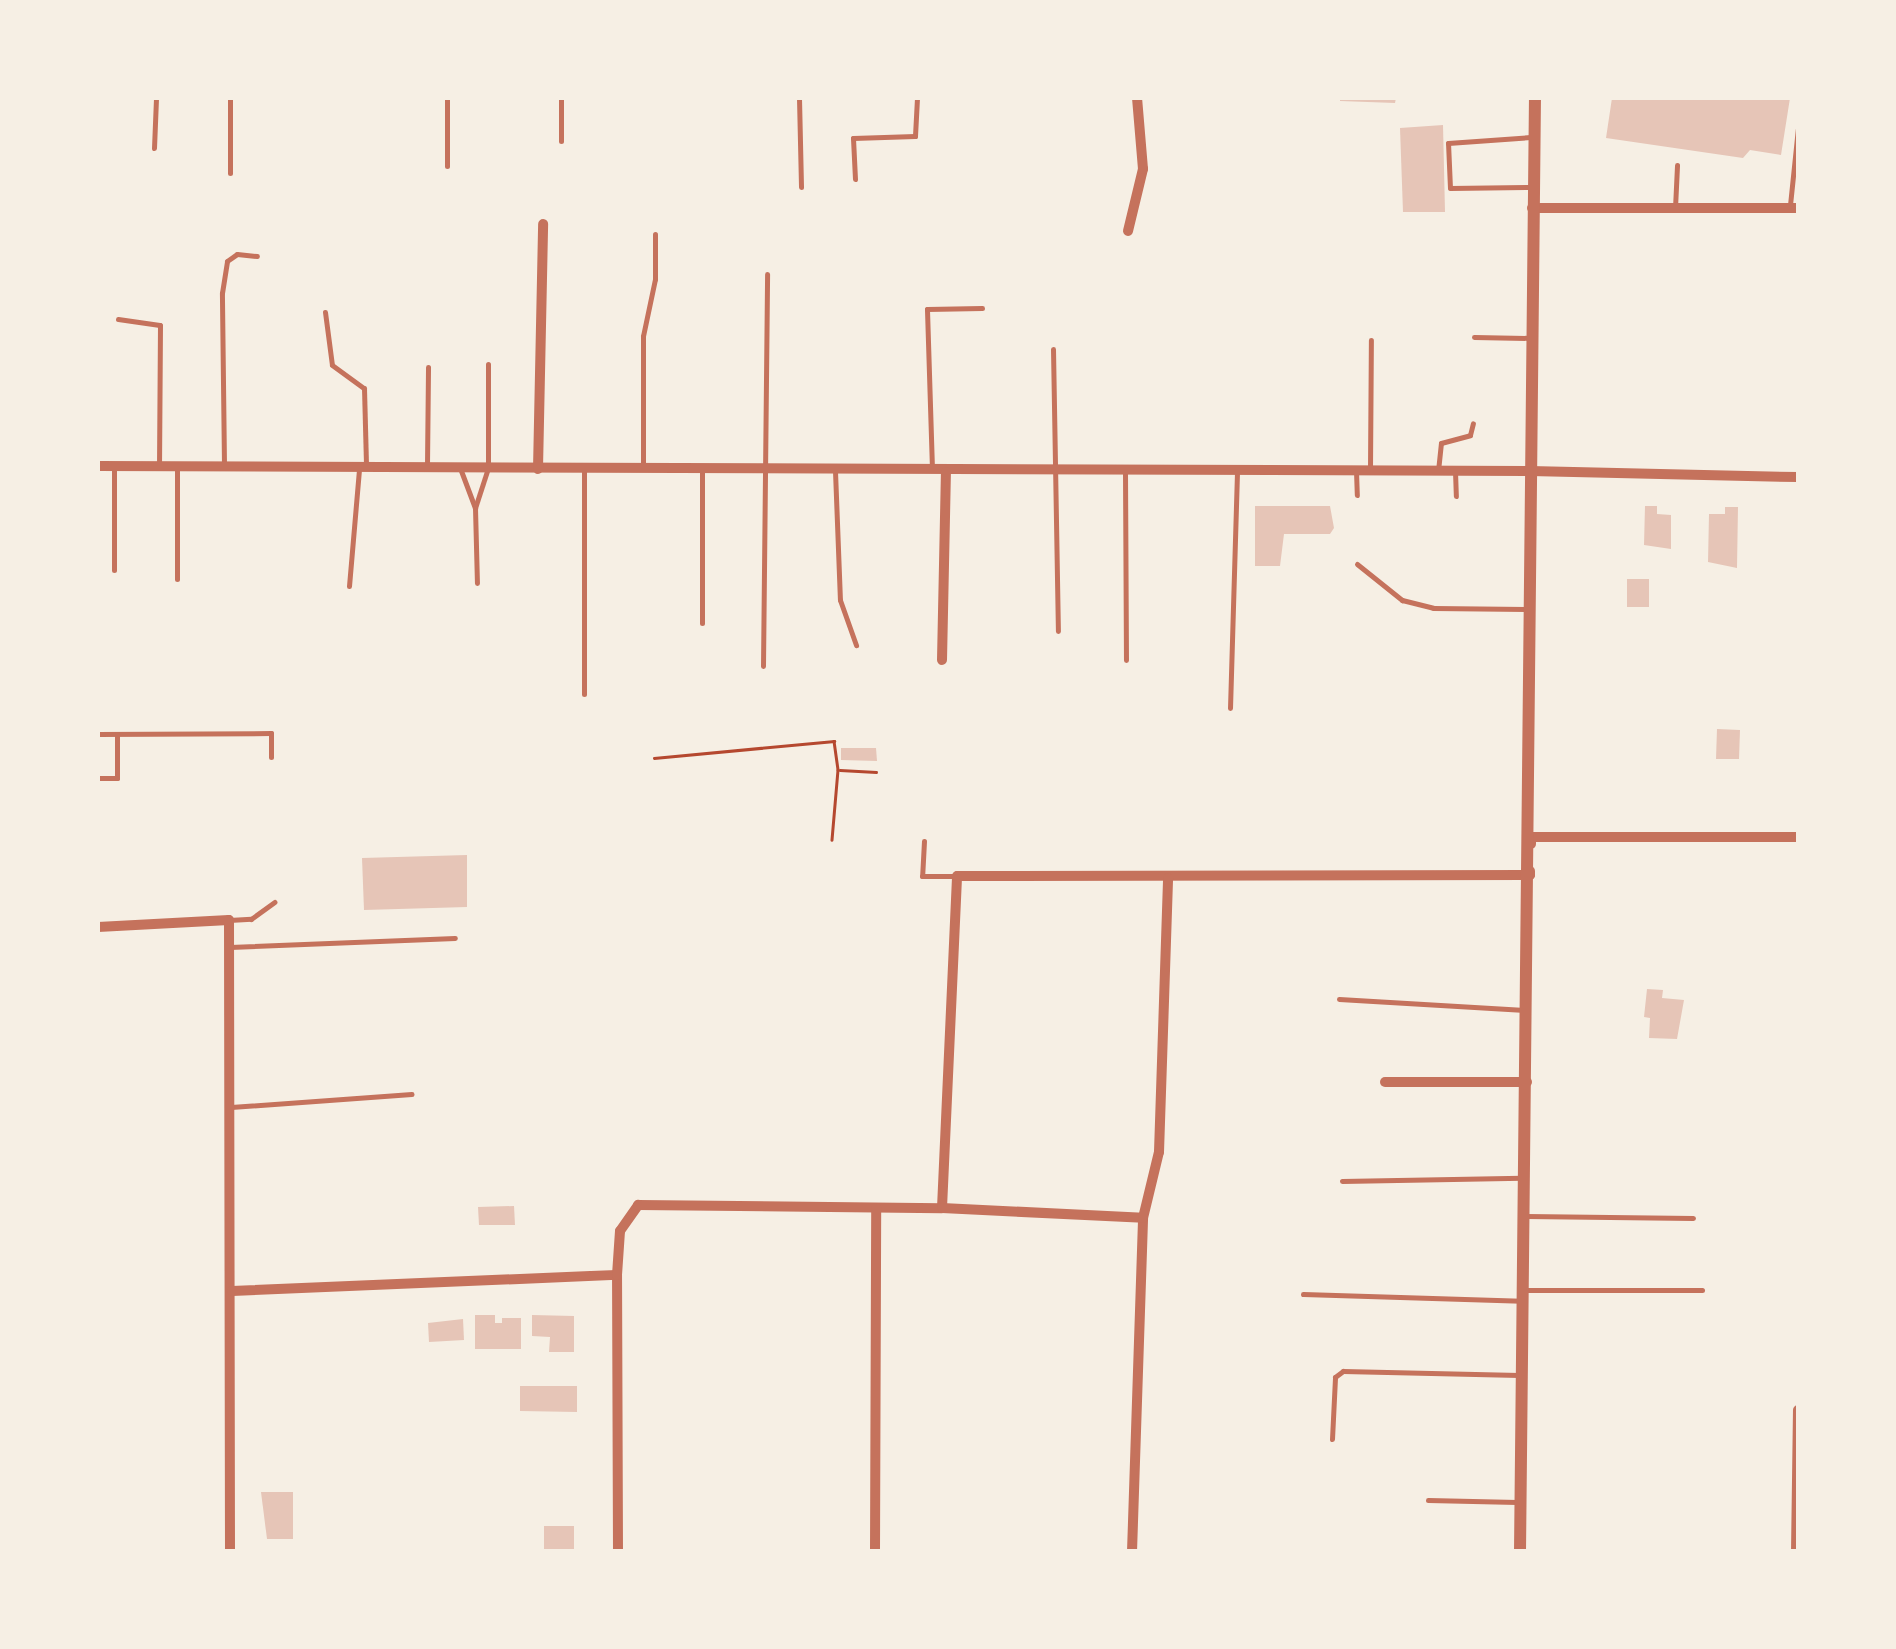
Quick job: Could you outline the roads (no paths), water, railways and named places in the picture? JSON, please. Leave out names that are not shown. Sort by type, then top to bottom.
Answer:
[{"type":"street","points":[[1128,232],[1143,169],[1137,98]]},
{"type":"street","points":[[1530,875],[1535,98]]},
{"type":"street","points":[[1532,208],[1794,208]]},
{"type":"street","points":[[538,469],[542,224]]},
{"type":"street","points":[[98,466],[932,472],[1530,471],[1798,477]]},
{"type":"street","points":[[942,660],[946,472]]},
{"type":"street","points":[[1520,1552],[1531,837],[1798,837]]},
{"type":"street","points":[[942,1208],[957,876],[1530,875]]},
{"type":"street","points":[[1132,1552],[1143,1218],[1158,1152],[1168,878]]},
{"type":"street","points":[[98,927],[230,920],[230,1552]]},
{"type":"street","points":[[1384,1082],[1527,1082]]},
{"type":"street","points":[[618,1552],[616,1275],[620,1231],[638,1204],[942,1208],[1143,1218]]},
{"type":"street","points":[[875,1552],[876,1208]]},
{"type":"street","points":[[232,1291],[616,1275]]},
{"type":"street","points":[[1796,1552],[1798,1410]]},
{"type":"lane","points":[[154,148],[156,98]]},
{"type":"lane","points":[[230,98],[230,173]]},
{"type":"lane","points":[[447,98],[447,166]]},
{"type":"lane","points":[[560,98],[561,141]]},
{"type":"lane","points":[[800,98],[801,187]]},
{"type":"lane","points":[[856,179],[853,138],[915,136],[917,98]]},
{"type":"lane","points":[[1794,208],[1798,128]]},
{"type":"lane","points":[[1533,188],[1450,188],[1448,143],[1534,137]]},
{"type":"lane","points":[[1676,208],[1677,165]]},
{"type":"lane","points":[[644,470],[643,336],[655,279],[656,234]]},
{"type":"lane","points":[[224,467],[222,293],[227,261],[238,254],[257,256]]},
{"type":"lane","points":[[762,666],[767,274]]},
{"type":"lane","points":[[932,472],[926,309],[982,308]]},
{"type":"lane","points":[[325,312],[332,366],[364,388],[362,468],[350,586]]},
{"type":"lane","points":[[118,318],[160,325],[159,466]]},
{"type":"lane","points":[[1474,337],[1531,338]]},
{"type":"lane","points":[[1370,471],[1371,340]]},
{"type":"lane","points":[[1052,349],[1058,631]]},
{"type":"lane","points":[[475,508],[488,468],[488,364]]},
{"type":"lane","points":[[428,367],[428,468]]},
{"type":"lane","points":[[1438,471],[1441,444],[1470,435],[1473,424]]},
{"type":"lane","points":[[114,466],[114,570]]},
{"type":"lane","points":[[177,467],[177,579]]},
{"type":"lane","points":[[460,468],[475,508],[477,583]]},
{"type":"lane","points":[[584,470],[584,694]]},
{"type":"lane","points":[[702,470],[702,623]]},
{"type":"lane","points":[[835,471],[840,600],[856,645]]},
{"type":"lane","points":[[1356,471],[1356,495]]},
{"type":"lane","points":[[1455,471],[1456,496]]},
{"type":"lane","points":[[1125,472],[1126,660]]},
{"type":"lane","points":[[1230,708],[1237,472]]},
{"type":"lane","points":[[1357,564],[1402,600],[1460,608],[1530,609]]},
{"type":"lane","points":[[1460,597],[1460,608]]},
{"type":"lane","points":[[98,734],[270,733],[271,757]]},
{"type":"lane","points":[[98,778],[117,778],[117,734]]},
{"type":"lane","points":[[924,841],[922,876],[957,876]]},
{"type":"lane","points":[[230,920],[250,918],[274,902]]},
{"type":"lane","points":[[230,946],[455,938]]},
{"type":"lane","points":[[1339,999],[1528,1010]]},
{"type":"lane","points":[[231,1107],[412,1094]]},
{"type":"lane","points":[[1342,1181],[1525,1178]]},
{"type":"lane","points":[[1525,1216],[1693,1218]]},
{"type":"lane","points":[[1303,1294],[1524,1295],[1702,1290]]},
{"type":"lane","points":[[1332,1439],[1335,1377],[1343,1371],[1522,1375]]},
{"type":"lane","points":[[1428,1500],[1520,1502]]}]
